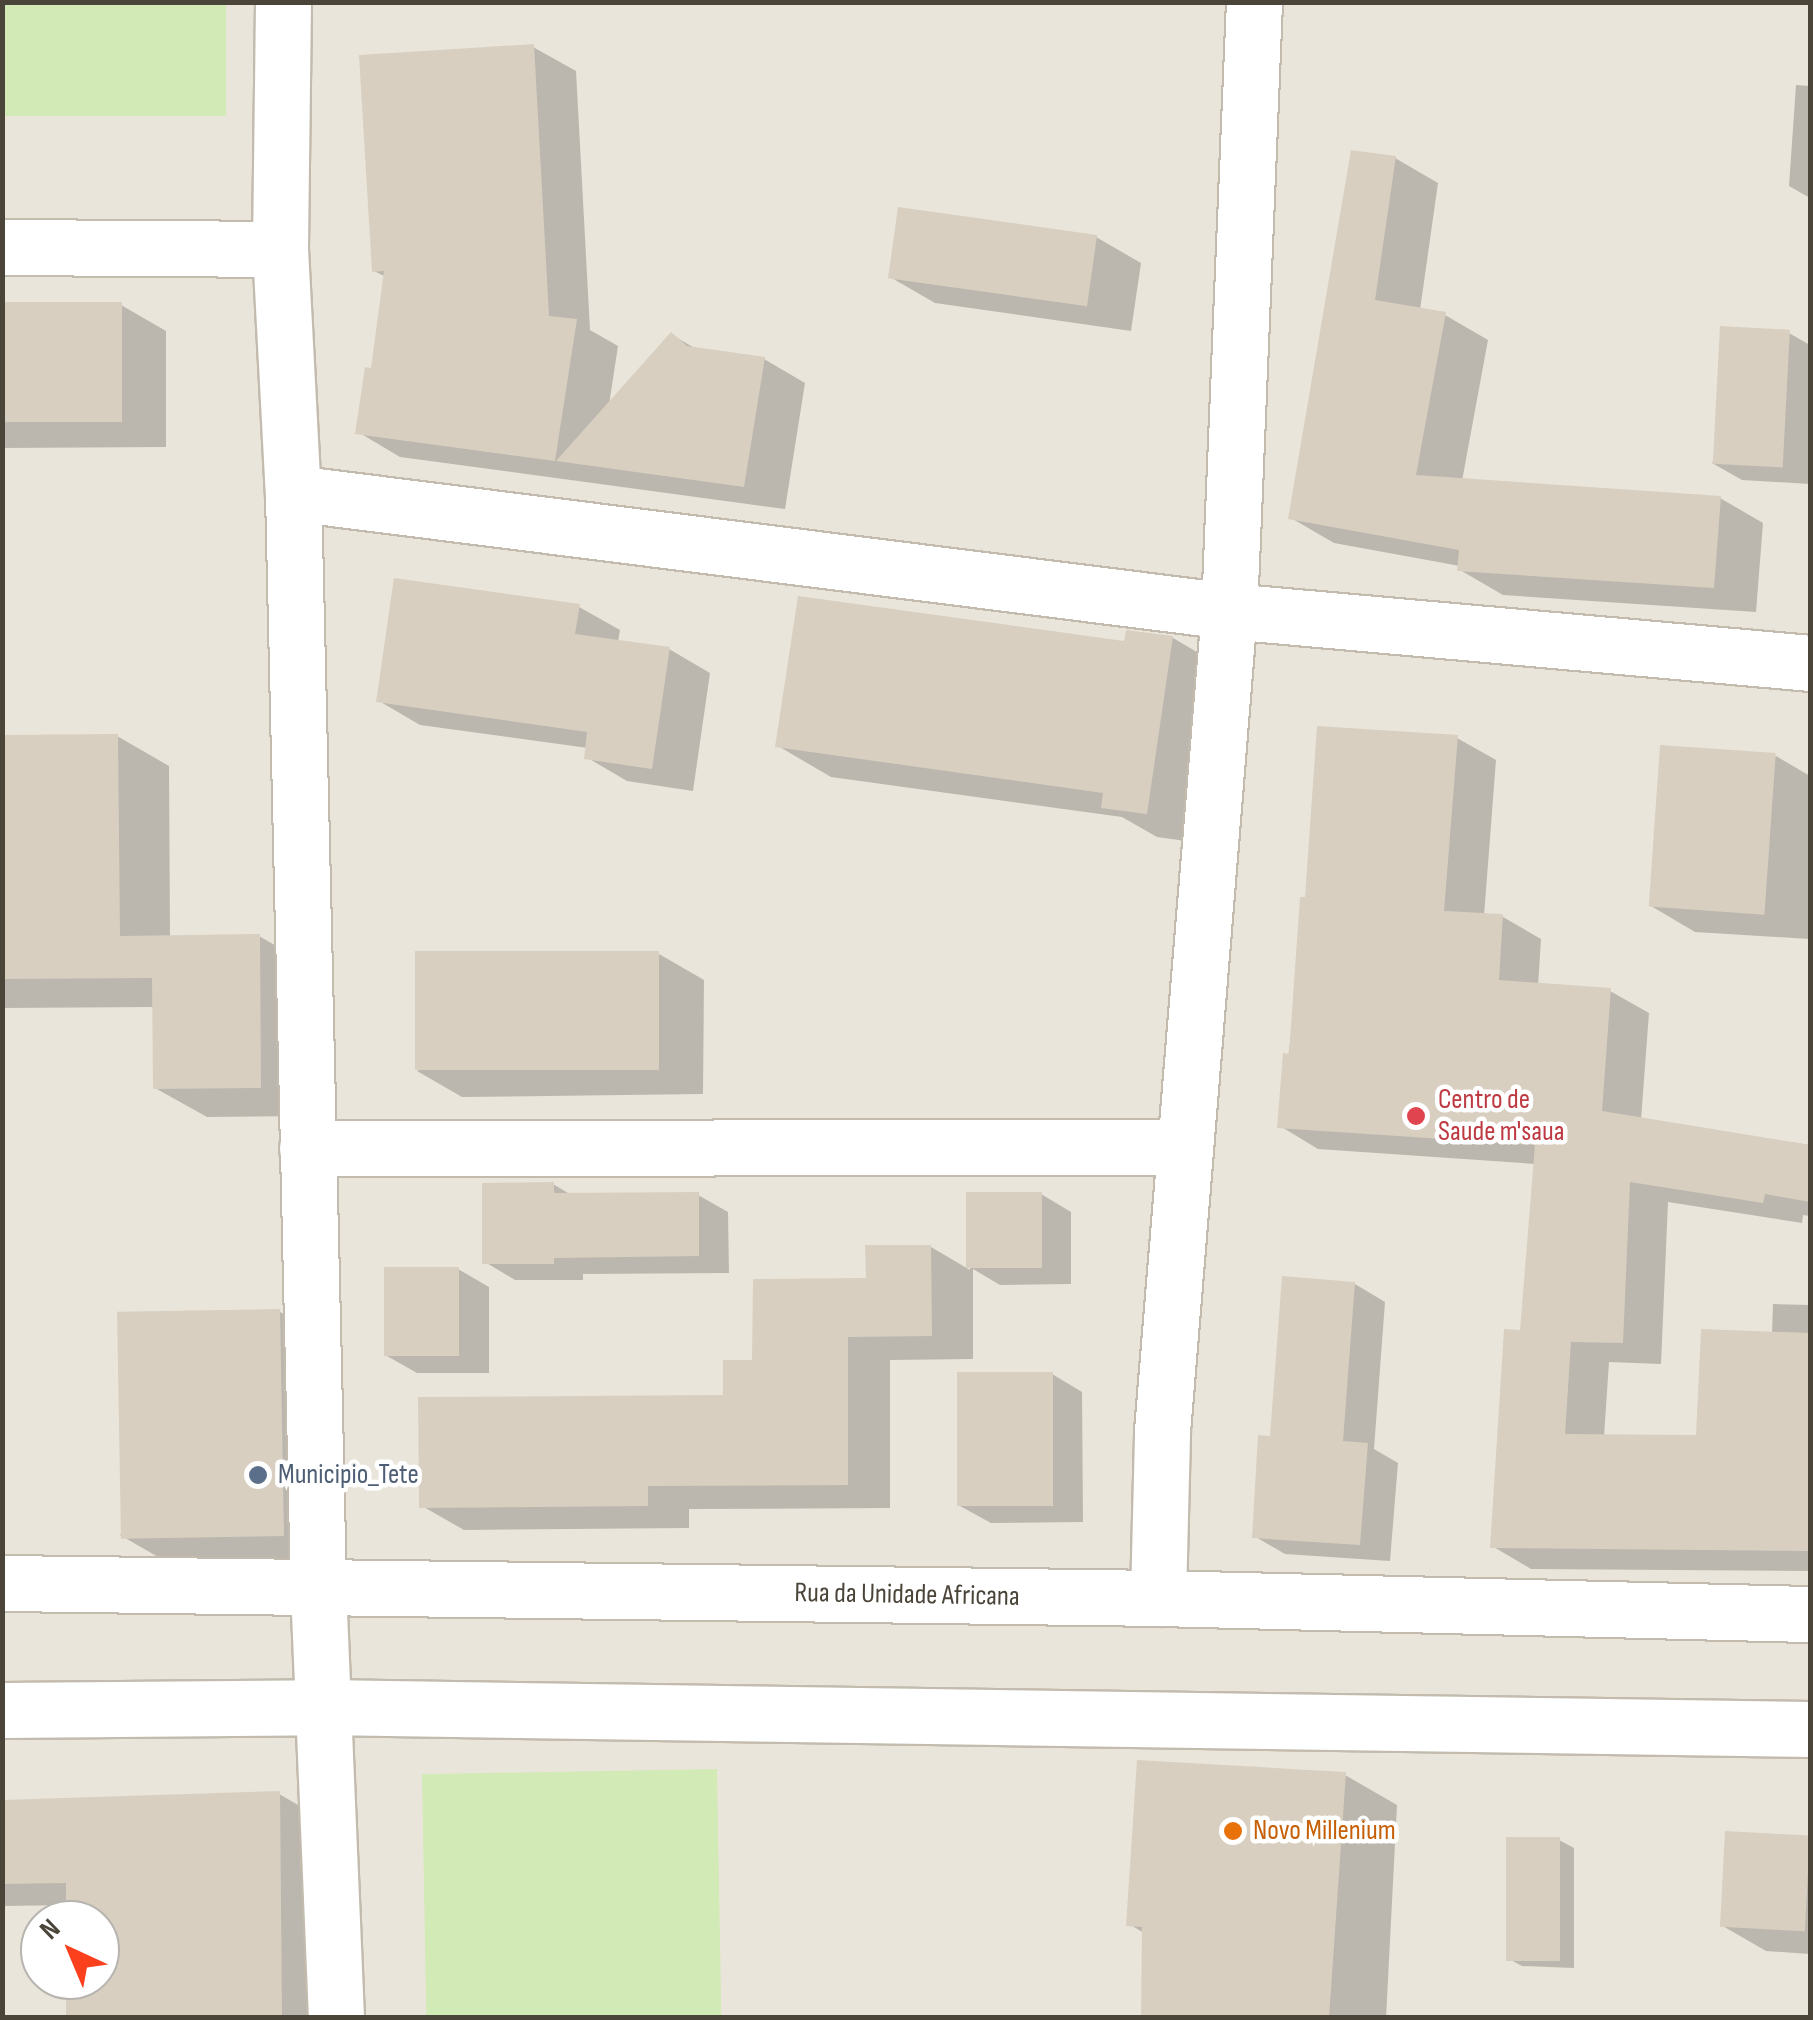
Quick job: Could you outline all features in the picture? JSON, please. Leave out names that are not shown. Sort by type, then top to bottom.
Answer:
[{"type":"street","points":[[283,2],[280,249],[292,492],[318,1588],[336,2018]]},
{"type":"street","points":[[1158,1598],[1162,1431],[1182,1146],[1229,611],[1254,2]]},
{"type":"street","points":[[2,247],[280,249]]},
{"type":"street","points":[[292,492],[1229,611],[1810,663]]},
{"type":"street","points":[[307,1148],[1182,1146]]},
{"type":"street","name":"Rua da Unidade Africana","points":[[2,1582],[1158,1598],[1810,1614]]},
{"type":"street","points":[[2,1710],[322,1706],[1810,1729]]},
{"type":"shaded area","points":[[3,3],[1810,3],[1810,2017],[3,2018]]},
{"type":"green space","points":[[2,3],[226,3],[226,116],[2,116]]},
{"type":"green space","points":[[717,1769],[721,2017],[426,2018],[422,1774]]},
{"type":"building","points":[[534,44],[549,316],[577,319],[555,461],[355,434],[365,367],[371,368],[384,271],[372,272],[359,55]]},
{"type":"building","points":[[1351,150],[1396,156],[1375,300],[1446,312],[1416,475],[1721,496],[1714,588],[1457,571],[1459,550],[1288,519]]},
{"type":"building","points":[[898,207],[1097,235],[1087,306],[888,278]]},
{"type":"building","points":[[2,302],[122,302],[122,422],[2,422]]},
{"type":"building","points":[[1720,326],[1790,330],[1783,467],[1713,464]]},
{"type":"building","points":[[671,332],[687,346],[765,357],[744,487],[556,461]]},
{"type":"building","points":[[394,578],[580,604],[575,634],[670,647],[652,769],[584,759],[587,732],[376,702]]},
{"type":"building","points":[[798,596],[1124,641],[1126,630],[1173,636],[1147,814],[1101,808],[1103,793],[775,747]]},
{"type":"building","points":[[1317,726],[1458,735],[1444,911],[1503,914],[1499,980],[1611,988],[1602,1111],[1810,1145],[1810,1202],[1765,1194],[1763,1203],[1630,1182],[1623,1343],[1571,1342],[1565,1434],[1696,1435],[1701,1329],[1810,1333],[1810,1551],[1490,1548],[1504,1329],[1520,1330],[1535,1145],[1277,1128],[1283,1053],[1289,1054],[1300,897],[1305,897]]},
{"type":"building","points":[[118,734],[120,936],[260,934],[261,1088],[153,1089],[152,978],[2,979],[2,735]]},
{"type":"building","points":[[1660,745],[1776,753],[1764,915],[1649,907]]},
{"type":"building","points":[[415,951],[659,951],[659,1070],[415,1070]]},
{"type":"building","points":[[554,1182],[554,1193],[699,1192],[699,1256],[554,1258],[554,1264],[482,1264],[482,1183]]},
{"type":"building","points":[[966,1192],[1042,1192],[1042,1268],[966,1268]]},
{"type":"building","points":[[865,1245],[931,1245],[932,1336],[848,1337],[848,1485],[648,1486],[648,1506],[419,1508],[418,1397],[723,1395],[723,1360],[752,1360],[753,1279],[866,1278]]},
{"type":"building","points":[[384,1267],[459,1267],[459,1356],[384,1356]]},
{"type":"building","points":[[1282,1276],[1355,1282],[1343,1441],[1368,1443],[1360,1545],[1252,1538],[1258,1435],[1270,1436]]},
{"type":"building","points":[[280,1309],[284,1536],[121,1539],[117,1312]]},
{"type":"building","points":[[957,1372],[1053,1372],[1053,1506],[957,1506]]},
{"type":"building","points":[[1137,1760],[1346,1772],[1329,2018],[1141,2018],[1142,1927],[1126,1926]]},
{"type":"building","points":[[280,1791],[282,2018],[66,2018],[66,2000],[120,2000],[120,1900],[66,1900],[66,1883],[2,1884],[2,1800]]},
{"type":"building","points":[[1725,1831],[1810,1835],[1805,1931],[1720,1927]]},
{"type":"building","points":[[1506,1837],[1560,1837],[1560,1961],[1506,1961]]},
{"type":"place","name":"Centro de Saude m'saua","points":[[1416,1116]]},
{"type":"place","name":"Municipio_Tete","points":[[258,1475]]},
{"type":"place","name":"Novo Millenium","points":[[1233,1831]]}]
